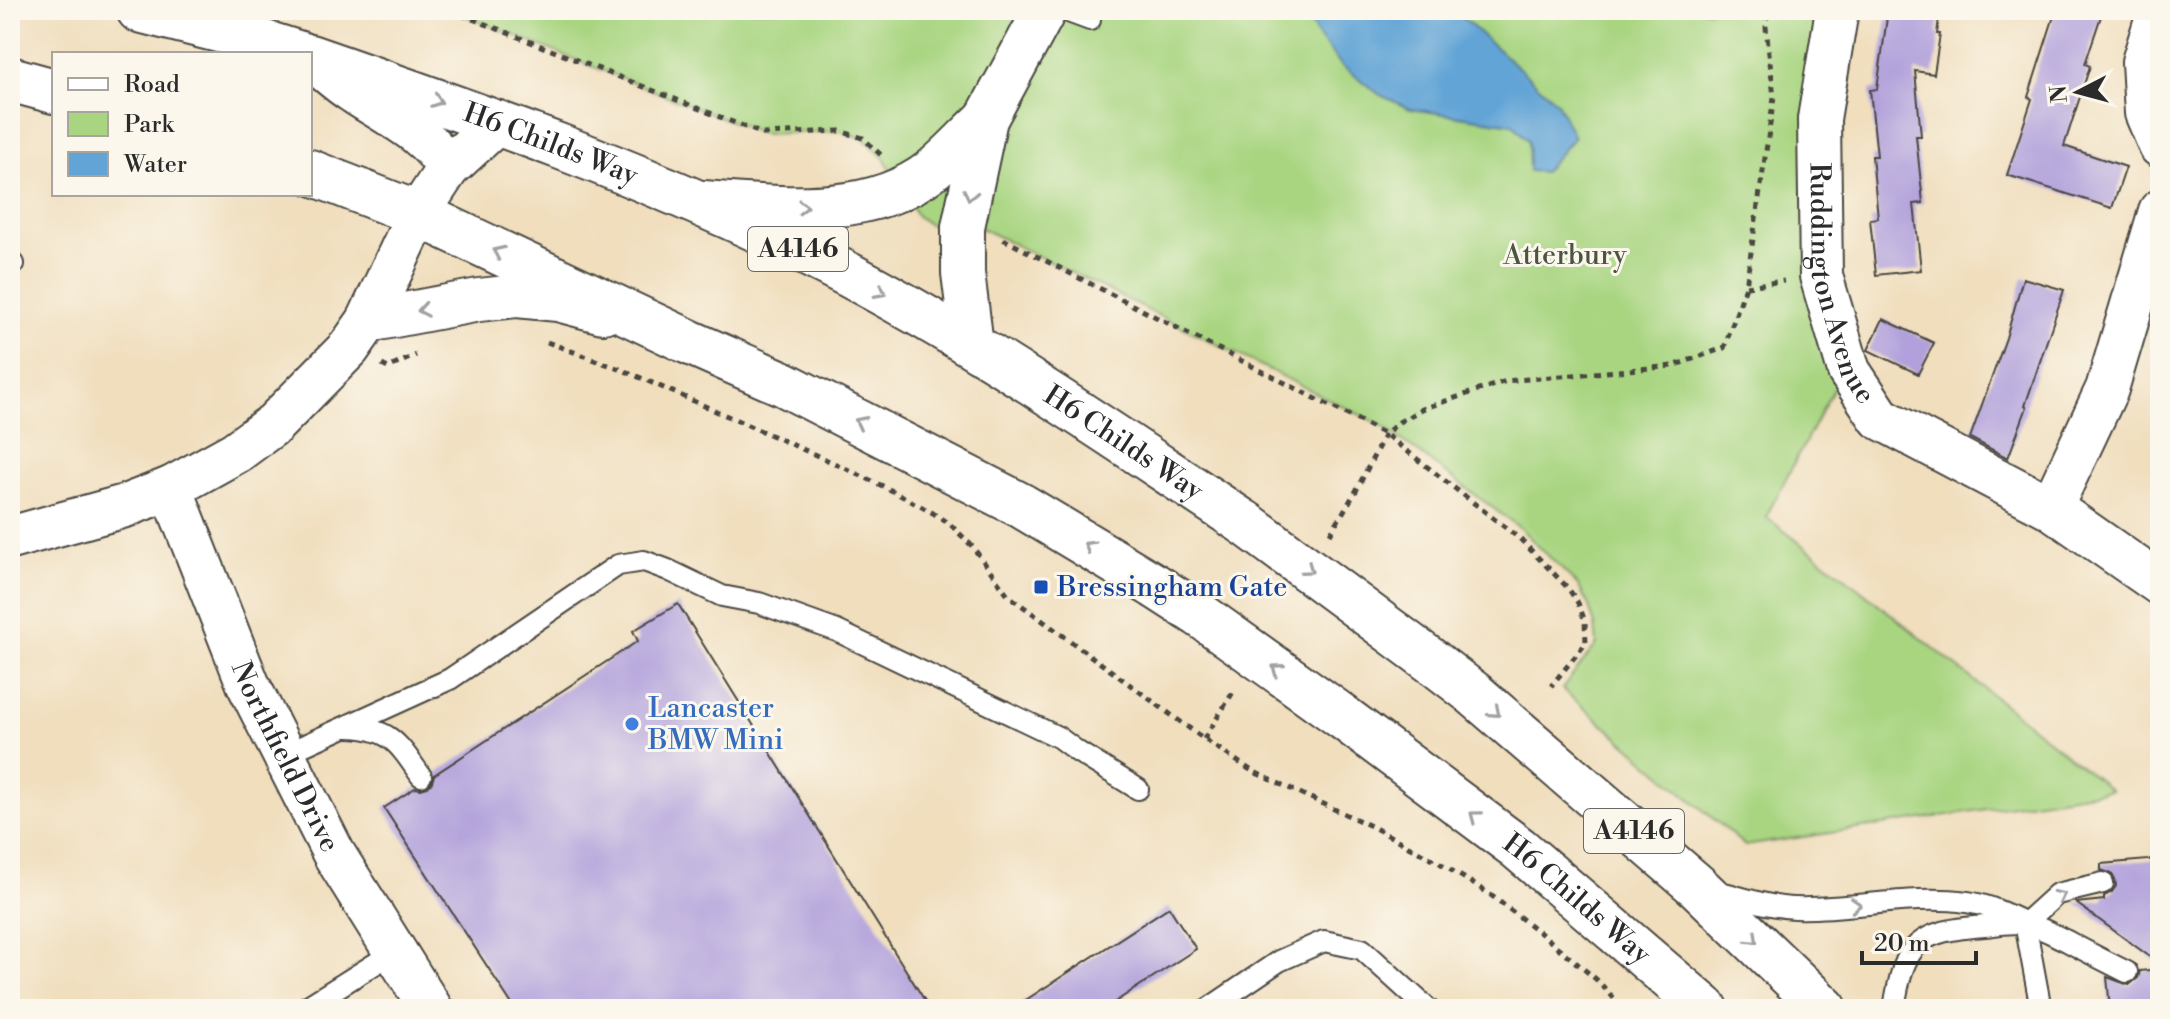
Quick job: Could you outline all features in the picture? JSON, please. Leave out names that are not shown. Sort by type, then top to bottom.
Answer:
[{"type":"highway","points":[[139,10],[294,52]]},
{"type":"highway","name":"H6 Childs Way","points":[[312,59],[498,122],[697,202],[807,253],[972,345],[1245,523],[1473,693],[1697,886],[1825,1009]]},
{"type":"highway","points":[[10,79],[52,90]]},
{"type":"highway","name":"H6 Childs Way","points":[[312,173],[418,214],[784,384],[1022,506],[1212,623],[1340,715],[1518,848],[1706,1009]]},
{"type":"street","points":[[972,345],[963,273],[963,227],[986,119],[1045,10]]},
{"type":"street","name":"Ruddington Avenue","points":[[1837,10],[1819,119],[1821,276],[1849,371],[1880,418],[2051,508],[2160,584]]},
{"type":"street","points":[[2159,10],[2143,62],[2146,113],[2160,146]]},
{"type":"street","points":[[312,60],[350,90],[421,135],[448,168]]},
{"type":"street","points":[[697,202],[809,208],[875,198],[902,188],[931,171],[986,119]]},
{"type":"street","points":[[10,538],[125,506],[171,488],[236,452],[274,424],[359,334],[418,214],[448,168],[498,122]]},
{"type":"street","points":[[2051,508],[2107,389],[2160,211]]},
{"type":"street","points":[[359,334],[479,300],[517,296],[558,300],[622,317],[689,342]]},
{"type":"street","name":"Northfield Drive","points":[[171,488],[248,684],[334,854],[431,1009]]},
{"type":"lane","points":[[1063,10],[1090,20]]},
{"type":"lane","points":[[285,754],[450,679],[618,565],[644,561],[722,596],[759,603],[837,631],[1058,737],[1138,789]]},
{"type":"lane","points":[[344,727],[372,727],[393,740],[421,776]]},
{"type":"lane","points":[[1894,1009],[1905,961],[1919,943],[1935,933],[1956,928],[2025,923],[2057,894],[2103,883]]},
{"type":"lane","points":[[1697,886],[1793,908],[1968,902],[2001,911],[2127,972]]},
{"type":"lane","points":[[2025,923],[2041,1009]]},
{"type":"lane","points":[[1208,1009],[1279,961],[1324,941],[1362,949],[1428,1009]]},
{"type":"lane","points":[[303,1009],[394,952]]},
{"type":"path","points":[[1551,686],[1586,643],[1585,621],[1578,603],[1568,588],[1520,539],[1385,434],[1422,409],[1506,381],[1673,366],[1724,348],[1746,286],[1774,97],[1767,10]]},
{"type":"path","points":[[359,334],[388,368],[423,352]]},
{"type":"path","points":[[543,341],[625,371],[834,463],[933,513],[972,546],[1009,596],[1204,739],[1252,771],[1373,827],[1488,893],[1597,980],[1624,1009]]},
{"type":"green space","name":"Atterbury","points":[[450,10],[1821,10],[1842,372],[1766,517],[2111,790],[1745,846],[1562,689],[1597,644],[1595,625],[1578,585],[1520,528],[1381,425],[983,229],[930,225],[917,216],[884,158],[863,138],[840,131],[763,134]]},
{"type":"water","points":[[1303,10],[1454,10],[1557,102],[1574,137],[1544,172],[1529,171],[1528,141],[1513,124],[1410,109],[1380,95],[1341,65]]},
{"type":"building","points":[[1888,10],[1940,10],[1937,34],[1940,34],[1934,74],[1915,71],[1921,136],[1916,136],[1923,203],[1914,204],[1921,270],[1876,275],[1870,219],[1878,218],[1872,156],[1877,156],[1870,90],[1877,89]]},
{"type":"building","points":[[2056,10],[2103,10],[2085,64],[2090,66],[2064,146],[2126,167],[2112,208],[2007,175]]},
{"type":"building","points":[[2023,278],[2064,290],[2008,458],[1970,438],[2006,338]]},
{"type":"building","points":[[1883,319],[1934,343],[1918,374],[1868,350]]},
{"type":"building","name":"Lancaster BMW Mini","points":[[678,604],[930,1009],[515,1009],[384,808],[415,788],[428,787],[434,775],[638,641],[633,631]]},
{"type":"building","points":[[2160,859],[2160,964],[2076,903],[2104,900],[2104,896],[2116,886],[2112,874],[2101,870],[2101,864]]},
{"type":"building","points":[[1169,907],[1196,949],[1104,1009],[1012,1009]]},
{"type":"building","points":[[2160,969],[2160,1009],[2110,1009],[2107,977],[2129,985],[2138,978],[2140,971]]},
{"type":"place","name":"Bressingham Gate","points":[[1041,587]]},
{"type":"place","name":"Lancaster BMW Mini","points":[[632,724]]}]
